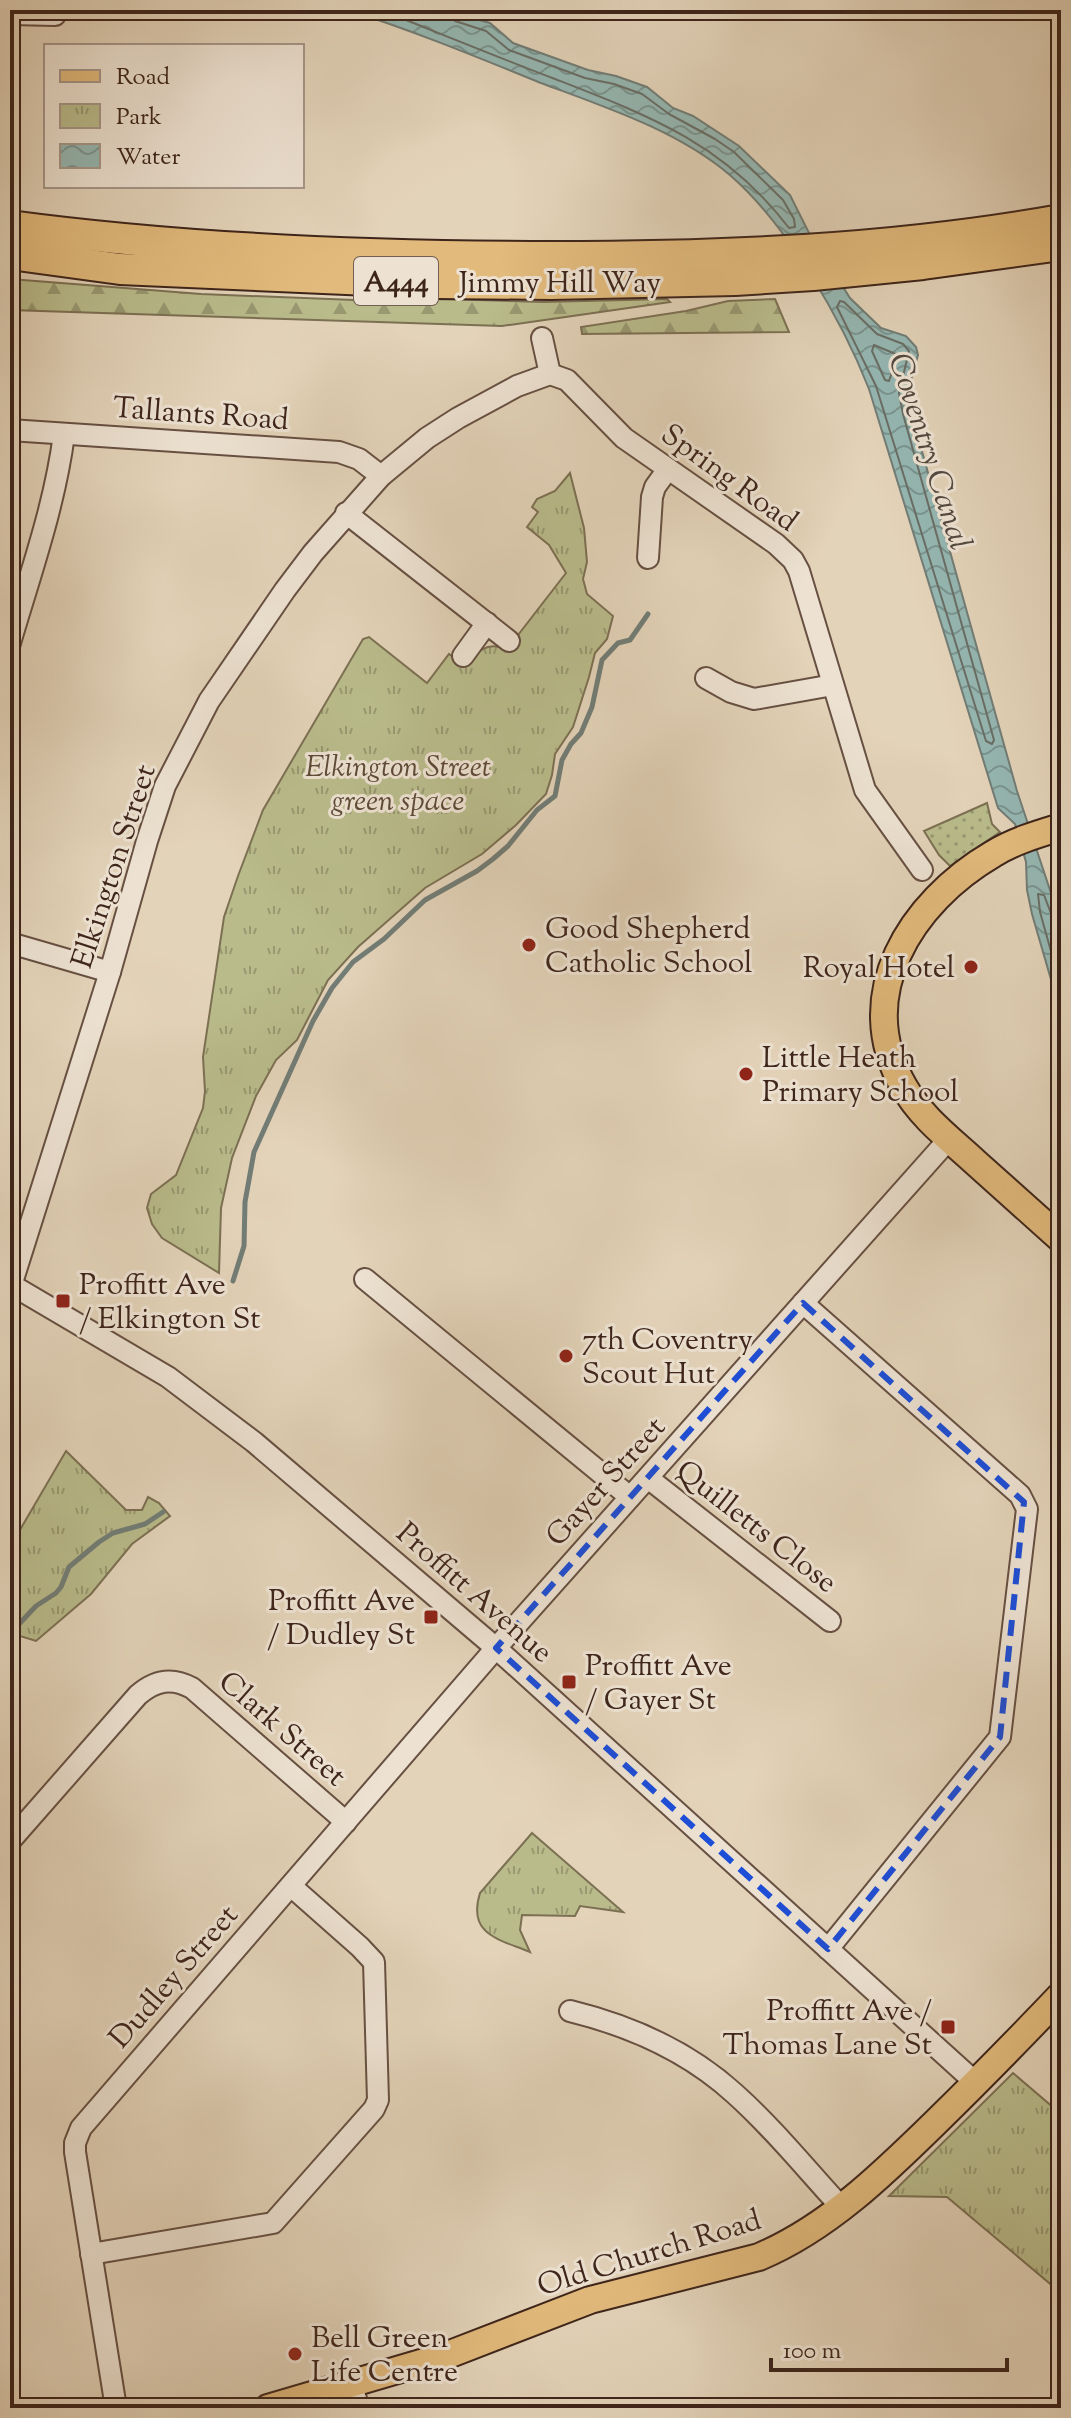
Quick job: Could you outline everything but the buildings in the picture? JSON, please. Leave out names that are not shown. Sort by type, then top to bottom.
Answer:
[{"type":"highway","name":"Jimmy Hill Way","points":[[10,226],[259,249],[414,257],[599,258],[761,252],[949,237],[1061,220]]},
{"type":"highway","name":"Jimmy Hill Way","points":[[10,254],[120,269],[438,283],[551,284],[782,277],[923,264],[1061,245]]},
{"type":"main road","points":[[1061,827],[1030,836],[995,853],[968,870],[934,903],[900,948],[889,975],[883,1005],[884,1034],[891,1061],[905,1089],[925,1116],[1061,1239]]},
{"type":"main road","name":"Old Church Road","points":[[268,2408],[355,2396],[445,2356],[590,2300],[759,2257],[793,2240],[841,2207],[886,2169],[976,2083],[1061,1995]]},
{"type":"street","points":[[10,14],[55,15]]},
{"type":"street","name":"Jimmy Hill Way","points":[[10,220],[47,231]]},
{"type":"street","points":[[542,338],[550,374]]},
{"type":"street","name":"Spring Road","points":[[550,374],[567,380],[624,438],[776,544],[793,560],[799,571],[865,790],[922,870]]},
{"type":"street","name":"Elkington Street","points":[[10,1286],[110,972],[165,786],[209,701],[313,553],[381,476],[427,438],[458,418],[517,386],[550,374]]},
{"type":"street","name":"Tallants Road","points":[[10,430],[339,452],[359,459],[381,476]]},
{"type":"street","points":[[10,643],[42,532],[64,434]]},
{"type":"street","points":[[648,558],[652,497],[668,469]]},
{"type":"street","points":[[346,513],[509,641]]},
{"type":"street","points":[[463,656],[487,623]]},
{"type":"street","points":[[706,678],[731,692],[754,699],[833,685]]},
{"type":"street","points":[[10,943],[110,972]]},
{"type":"street","name":"Gayer Street","points":[[496,1648],[949,1139]]},
{"type":"street","points":[[365,1279],[630,1497]]},
{"type":"street","name":"Proffitt Avenue","points":[[10,1286],[168,1377],[212,1408],[496,1648],[976,2083]]},
{"type":"street","points":[[803,1303],[1020,1495],[1027,1509],[1002,1731],[997,1742],[828,1949]]},
{"type":"street","name":"Quilletts Close","points":[[648,1478],[830,1621]]},
{"type":"street","name":"Dudley Street","points":[[116,2408],[75,2152],[81,2128],[496,1648]]},
{"type":"street","name":"Clark Street","points":[[10,1841],[147,1686],[171,1680],[192,1688],[346,1822]]},
{"type":"street","points":[[91,2254],[273,2223],[374,2109],[378,2100],[374,1962],[291,1886]]},
{"type":"street","points":[[570,2011],[633,2030],[701,2067],[734,2093],[841,2207]]},
{"type":"highlighted area","points":[[803,1303],[1024,1502],[1000,1737],[828,1949],[496,1648]]},
{"type":"green space","points":[[10,279],[201,294],[380,301],[667,299],[670,302],[502,326],[10,310]]},
{"type":"green space","points":[[775,299],[789,332],[582,334],[581,327],[686,311],[728,301]]},
{"type":"green space","name":"Elkington Street green space","points":[[570,473],[584,528],[587,562],[583,579],[587,594],[613,616],[607,639],[595,653],[573,727],[555,754],[546,794],[482,854],[425,888],[358,947],[328,980],[297,1040],[276,1060],[256,1096],[232,1158],[221,1208],[219,1273],[162,1238],[152,1224],[147,1208],[151,1194],[176,1175],[203,1108],[203,1057],[224,917],[263,810],[363,639],[369,637],[427,683],[449,654],[465,666],[482,649],[492,646],[505,649],[509,641],[518,635],[566,573],[549,545],[527,527],[538,512],[532,507],[537,499],[555,491]]},
{"type":"green space","points":[[987,803],[992,824],[1000,832],[950,866],[924,831]]},
{"type":"green space","points":[[66,1451],[126,1510],[142,1510],[148,1497],[159,1503],[170,1516],[132,1544],[91,1594],[36,1641],[17,1635],[10,1641],[10,1547]]},
{"type":"green space","points":[[532,1833],[623,1912],[580,1906],[575,1916],[522,1915],[520,1930],[530,1952],[488,1933],[478,1918],[480,1893]]},
{"type":"green space","points":[[1013,2073],[1061,2114],[1061,2293],[947,2197],[889,2196]]},
{"type":"water","points":[[348,10],[445,10],[490,23],[513,43],[647,87],[673,108],[693,116],[739,146],[790,195],[808,231],[850,298],[881,328],[906,336],[916,347],[918,355],[907,394],[911,412],[1017,791],[1061,923],[1061,1014],[1032,914],[1026,862],[1015,824],[998,808],[869,389],[828,304],[792,247],[752,196],[731,176],[711,160],[665,133],[616,111]]},
{"type":"waterway","points":[[233,1281],[244,1246],[245,1202],[254,1152],[313,1021],[332,988],[353,962],[384,939],[425,900],[493,859],[508,846],[537,810],[555,796],[562,760],[581,733],[592,707],[602,660],[618,643],[630,640],[648,614]]},
{"type":"waterway","points":[[10,1630],[36,1606],[56,1593],[69,1567],[99,1542],[113,1533],[145,1524],[163,1512]]},
{"type":"place","name":"Good Shepherd Catholic School","points":[[529,945]]},
{"type":"place","name":"Royal Hotel","points":[[971,967]]},
{"type":"place","name":"Little Heath Primary School","points":[[746,1074]]},
{"type":"place","name":"Proffitt Ave / Elkington St","points":[[63,1301]]},
{"type":"place","name":"7th Coventry Scout Hut","points":[[566,1356]]},
{"type":"place","name":"Proffitt Ave / Dudley St","points":[[431,1617]]},
{"type":"place","name":"Proffitt Ave / Gayer St","points":[[569,1682]]},
{"type":"place","name":"Proffitt Ave / Thomas Lane St","points":[[948,2027]]},
{"type":"place","name":"Bell Green Life Centre","points":[[295,2354]]},
{"type":"water label","name":"Coventry Canal","points":[[931,451]]}]
